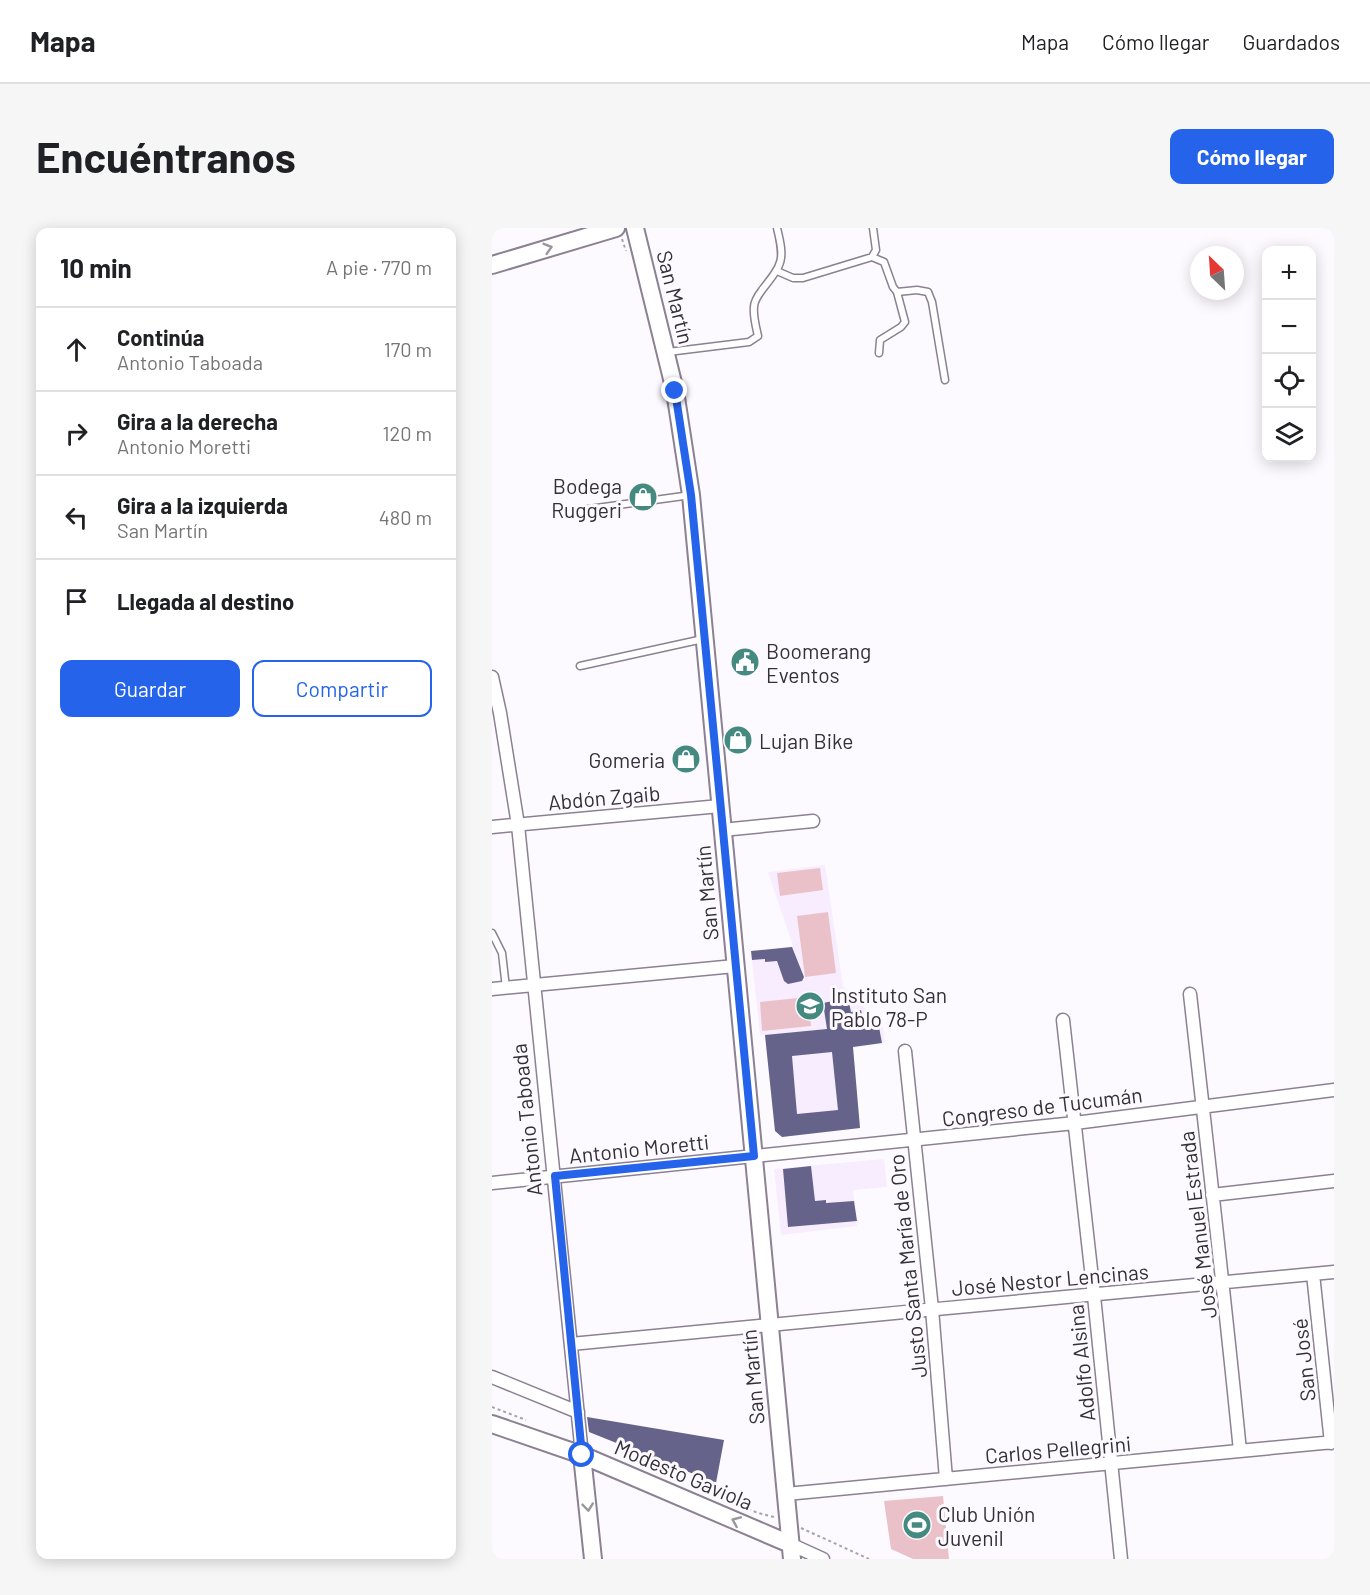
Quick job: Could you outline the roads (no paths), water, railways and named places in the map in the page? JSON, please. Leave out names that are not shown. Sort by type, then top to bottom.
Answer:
[{"type":"main road","points":[[492,265],[616,228]]},
{"type":"main road","name":"San Martín","points":[[635,228],[667,352],[684,440],[691,495],[791,1552]]},
{"type":"main road","name":"Modesto Gaviola","points":[[492,1424],[582,1455],[791,1552]]},
{"type":"main road","name":"Antonio Taboada","points":[[582,1455],[593,1559]]},
{"type":"street","name":"Antonio Taboada","points":[[492,680],[501,713],[519,825],[582,1455]]},
{"type":"street","name":"Abdón Zgaib","points":[[492,827],[720,806]]},
{"type":"street","points":[[722,830],[813,821]]},
{"type":"street","points":[[492,989],[735,966]]},
{"type":"street","name":"José Manuel Estrada","points":[[1191,994],[1212,1195],[1224,1283],[1240,1451]]},
{"type":"street","name":"Adolfo Alsina","points":[[1063,1020],[1094,1296],[1120,1559]]},
{"type":"street","name":"Justo Santa María de Oro","points":[[905,1051],[932,1309],[946,1479]]},
{"type":"street","name":"Congreso de Tucumán","points":[[754,1156],[1075,1123],[1334,1090]]},
{"type":"street","name":"Antonio Moretti","points":[[492,1183],[754,1156]]},
{"type":"street","points":[[1212,1195],[1334,1182]]},
{"type":"street","name":"José Nestor Lencinas","points":[[571,1344],[1334,1272]]},
{"type":"street","name":"San José","points":[[1313,1274],[1332,1442]]},
{"type":"street","points":[[492,1377],[578,1412]]},
{"type":"street","name":"Carlos Pellegrini","points":[[786,1494],[1332,1442]]},
{"type":"street","points":[[791,1552],[823,1559]]},
{"type":"lane","points":[[667,352],[749,342],[758,336],[753,306],[777,271],[782,256],[777,228]]},
{"type":"lane","points":[[872,257],[876,250],[873,228]]},
{"type":"lane","points":[[777,271],[794,278],[803,278],[872,257],[884,262],[897,292],[905,322],[880,340],[879,353]]},
{"type":"lane","points":[[897,292],[917,290],[928,292],[932,302],[945,380]]},
{"type":"lane","points":[[582,510],[691,495]]},
{"type":"lane","points":[[580,666],[704,639]]},
{"type":"lane","points":[[492,933],[502,953],[506,988]]},
{"type":"place","name":"Bodega Ruggeri","points":[[643,497]]},
{"type":"place","name":"Boomerang Eventos","points":[[745,662]]},
{"type":"place","name":"Lujan Bike","points":[[738,740]]},
{"type":"place","name":"Gomeria","points":[[686,759]]},
{"type":"place","name":"Instituto San Pablo 78-P","points":[[810,1006]]},
{"type":"place","name":"Club Unión Juvenil","points":[[917,1525]]}]
